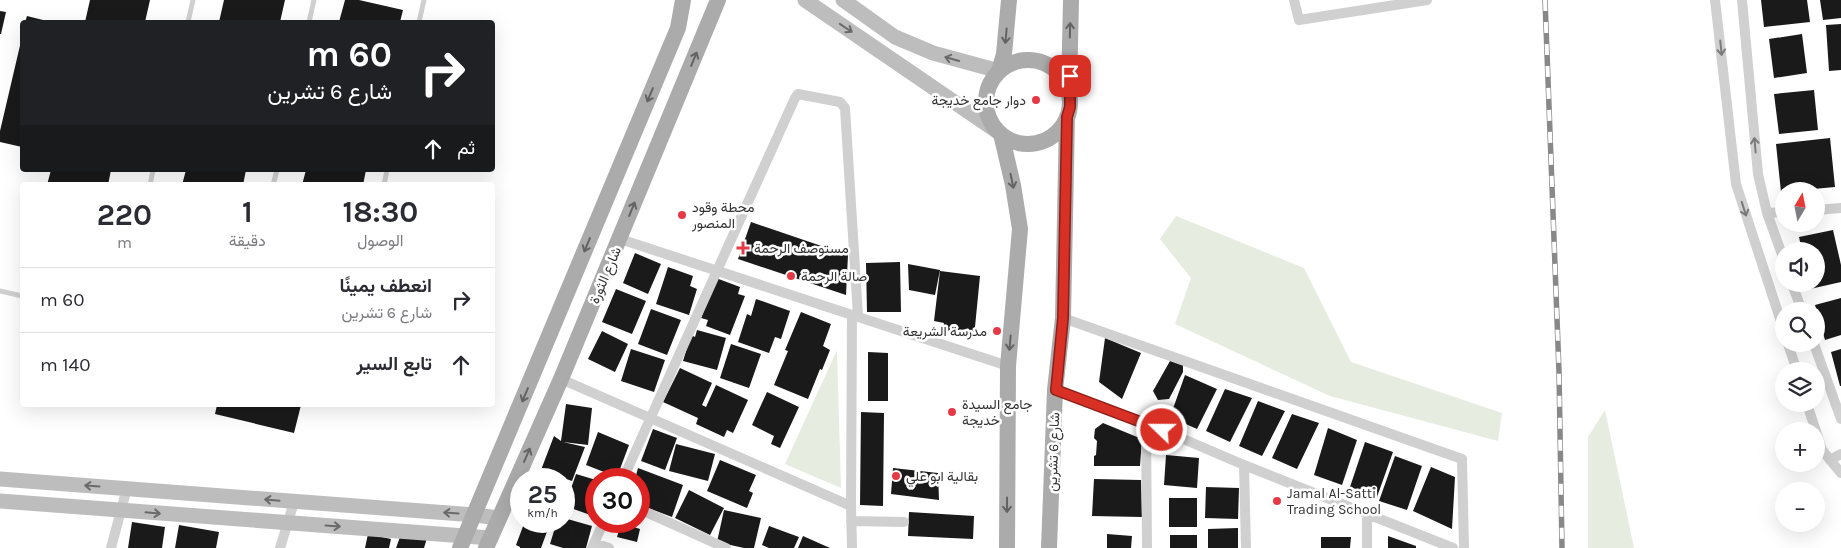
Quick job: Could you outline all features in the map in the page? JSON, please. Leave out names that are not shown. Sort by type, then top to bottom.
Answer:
[{"type":"main road","name":"شارع الثورة","points":[[462,542],[475,515],[678,28],[683,0]]},
{"type":"main road","name":"شارع الثورة","points":[[489,543],[561,379],[718,0]]},
{"type":"main road","points":[[1009,0],[1004,54],[999,71],[991,82],[986,96],[986,110],[992,123],[1001,134],[1012,140],[1025,143],[1038,142],[1050,137],[1060,128],[1067,117],[1070,107],[1071,0]]},
{"type":"main road","points":[[999,71],[1010,64],[1023,60],[1035,60],[1048,65],[1058,72],[1065,83],[1069,95]]},
{"type":"main road","name":"شارع 6 تشرين","points":[[1049,548],[1056,390],[1063,318],[1067,117]]},
{"type":"main road","points":[[1001,134],[1013,184],[1020,228],[1008,366],[1007,548]]},
{"type":"street","points":[[806,0],[1001,134]]},
{"type":"street","points":[[843,0],[895,37],[933,54],[999,71]]},
{"type":"street","points":[[1294,0],[1299,20],[1428,0]]},
{"type":"street","points":[[1715,0],[1736,184],[1775,303]]},
{"type":"street","points":[[1742,0],[1758,174],[1767,213],[1777,242]]},
{"type":"street","points":[[628,468],[794,98],[798,94],[802,94],[840,102],[845,108],[855,316],[851,506],[852,548]]},
{"type":"street","points":[[1825,209],[1841,208]]},
{"type":"street","points":[[1767,213],[1775,213]]},
{"type":"street","points":[[620,239],[1008,366]]},
{"type":"street","points":[[1063,318],[1462,459],[1464,548]]},
{"type":"street","points":[[1817,352],[1841,419]]},
{"type":"street","points":[[561,379],[851,506]]},
{"type":"street","points":[[1056,390],[1146,423],[1244,465],[1453,548]]},
{"type":"street","points":[[1146,423],[1147,548]]},
{"type":"street","points":[[1825,454],[1841,474]]},
{"type":"street","points":[[1830,460],[1841,454]]},
{"type":"street","points":[[1244,465],[1246,548]]},
{"type":"street","points":[[0,479],[500,518]]},
{"type":"street","points":[[111,548],[127,488]]},
{"type":"street","points":[[0,501],[288,523],[462,542],[489,543]]},
{"type":"street","points":[[280,548],[294,502]]},
{"type":"street","points":[[650,514],[726,548]]},
{"type":"street","points":[[1367,514],[1367,548]]},
{"type":"street","points":[[851,521],[904,522]]},
{"type":"street","points":[[598,533],[593,545],[609,548]]},
{"type":"lane","points":[[188,20],[193,0]]},
{"type":"lane","points":[[309,20],[314,0]]},
{"type":"lane","points":[[419,20],[424,0]]},
{"type":"lane","points":[[0,290],[20,295]]},
{"type":"shaded area","points":[[1176,216],[1304,268],[1351,362],[1502,413],[1498,441],[1330,396],[1175,324],[1191,278],[1160,239]]},
{"type":"shaded area","points":[[837,350],[841,488],[785,464]]},
{"type":"shaded area","points":[[1605,410],[1634,548],[1588,548],[1588,437]]},
{"type":"building","points":[[90,0],[150,0],[145,20],[85,20]]},
{"type":"building","points":[[224,0],[285,0],[280,20],[219,20]]},
{"type":"building","points":[[345,0],[359,0],[403,10],[400,20],[340,20]]},
{"type":"building","points":[[1761,0],[1807,0],[1810,22],[1764,27]]},
{"type":"building","points":[[1820,0],[1841,0],[1841,18],[1823,20]]},
{"type":"building","points":[[0,11],[6,12],[1,34],[0,34]]},
{"type":"building","points":[[27,16],[43,20],[26,20]]},
{"type":"building","points":[[1841,24],[1841,70],[1829,71],[1826,25]]},
{"type":"building","points":[[1802,34],[1807,73],[1774,78],[1769,39]]},
{"type":"building","points":[[20,46],[20,147],[0,142],[0,131]]},
{"type":"building","points":[[1814,90],[1818,130],[1779,134],[1774,94]]},
{"type":"building","points":[[1830,138],[1835,187],[1825,188],[1825,182],[1780,182],[1776,144]]},
{"type":"building","points":[[50,172],[111,172],[109,182],[48,182]]},
{"type":"building","points":[[185,172],[246,172],[244,182],[183,182]]},
{"type":"building","points":[[305,172],[366,172],[364,182],[303,182]]},
{"type":"building","points":[[751,222],[848,255],[846,295],[738,259]]},
{"type":"building","points":[[1833,230],[1841,265],[1841,282],[1825,286],[1825,242],[1800,242],[1799,237]]},
{"type":"building","points":[[635,253],[661,264],[648,294],[623,283]]},
{"type":"building","points":[[900,262],[901,312],[867,312],[866,263]]},
{"type":"building","points":[[908,264],[940,270],[935,295],[909,290]]},
{"type":"building","points":[[668,267],[693,276],[690,286],[697,289],[689,315],[656,304]]},
{"type":"building","points":[[940,271],[980,276],[974,337],[959,336],[960,332],[943,330],[944,323],[934,321]]},
{"type":"building","points":[[716,278],[740,287],[738,294],[745,296],[730,335],[706,326],[708,320],[701,318]]},
{"type":"building","points":[[616,289],[646,301],[632,334],[602,322]]},
{"type":"building","points":[[1841,298],[1841,335],[1825,340],[1825,302]]},
{"type":"building","points":[[756,299],[790,311],[781,339],[775,337],[769,353],[738,342],[747,314],[751,316]]},
{"type":"building","points":[[651,309],[681,320],[667,355],[638,344]]},
{"type":"building","points":[[801,312],[831,324],[823,346],[830,350],[808,399],[774,385],[788,351],[785,350]]},
{"type":"building","points":[[697,330],[726,338],[717,370],[683,361],[691,335],[695,337]]},
{"type":"building","points":[[602,331],[628,344],[615,372],[588,359]]},
{"type":"building","points":[[1105,338],[1141,353],[1122,399],[1099,382]]},
{"type":"building","points":[[731,344],[761,354],[749,388],[720,378]]},
{"type":"building","points":[[631,349],[665,360],[654,392],[621,381]]},
{"type":"building","points":[[1841,349],[1841,386],[1840,386],[1831,352]]},
{"type":"building","points":[[868,352],[888,353],[888,401],[868,401]]},
{"type":"building","points":[[1170,361],[1176,361],[1183,365],[1183,372],[1169,399],[1158,400],[1153,391]]},
{"type":"building","points":[[680,368],[712,383],[702,405],[706,407],[716,385],[748,400],[733,433],[727,430],[724,437],[696,424],[698,418],[663,402]]},
{"type":"building","points":[[1185,375],[1217,389],[1197,429],[1170,417]]},
{"type":"building","points":[[1225,389],[1252,398],[1230,442],[1206,431]]},
{"type":"building","points":[[767,392],[799,407],[780,448],[771,444],[774,436],[752,425]]},
{"type":"building","points":[[1258,401],[1285,411],[1262,456],[1239,446]]},
{"type":"building","points":[[566,404],[592,408],[588,445],[563,442],[585,447],[575,473],[575,468],[542,468],[554,436],[561,441]]},
{"type":"building","points":[[217,407],[300,407],[294,433],[215,414]]},
{"type":"building","points":[[861,412],[884,413],[883,506],[860,505]]},
{"type":"building","points":[[1292,414],[1319,423],[1297,469],[1272,458]]},
{"type":"building","points":[[1103,423],[1142,439],[1140,466],[1094,466],[1097,441],[1094,438],[1095,429]]},
{"type":"building","points":[[1328,428],[1357,440],[1342,485],[1314,475]]},
{"type":"building","points":[[653,429],[677,438],[665,470],[641,461]]},
{"type":"building","points":[[598,432],[629,445],[620,468],[594,468],[586,465]]},
{"type":"building","points":[[1365,442],[1393,452],[1377,497],[1350,487]]},
{"type":"building","points":[[676,444],[715,454],[708,481],[669,471]]},
{"type":"building","points":[[1166,455],[1199,458],[1197,488],[1164,485]]},
{"type":"building","points":[[1395,456],[1422,466],[1407,510],[1379,501]]},
{"type":"building","points":[[720,460],[756,475],[749,491],[753,493],[747,508],[707,491]]},
{"type":"building","points":[[1431,467],[1455,477],[1452,529],[1413,511]]},
{"type":"building","points":[[893,468],[938,473],[939,500],[891,494]]},
{"type":"building","points":[[650,473],[683,485],[672,517],[650,509]]},
{"type":"building","points":[[576,474],[585,477],[585,513],[575,510]]},
{"type":"building","points":[[1094,479],[1141,480],[1142,517],[1092,516]]},
{"type":"building","points":[[1206,487],[1239,488],[1238,519],[1205,518]]},
{"type":"building","points":[[689,490],[724,508],[710,535],[675,518]]},
{"type":"building","points":[[1169,498],[1197,498],[1197,527],[1169,527]]},
{"type":"building","points":[[724,510],[761,518],[754,548],[744,548],[717,542]]},
{"type":"building","points":[[909,512],[974,516],[973,539],[908,536]]},
{"type":"building","points":[[575,521],[585,524],[585,533],[590,533],[586,548],[563,548],[550,544],[553,533],[575,533]]},
{"type":"building","points":[[132,522],[165,527],[162,548],[128,548]]},
{"type":"building","points":[[179,525],[219,532],[216,548],[175,548]]},
{"type":"building","points":[[769,526],[799,537],[794,548],[769,548],[762,545]]},
{"type":"building","points":[[1238,528],[1238,548],[1208,548],[1208,529]]},
{"type":"building","points":[[520,533],[547,533],[541,548],[520,548],[516,545]]},
{"type":"building","points":[[618,533],[639,533],[637,542],[617,537]]},
{"type":"building","points":[[368,534],[391,539],[389,548],[365,548]]},
{"type":"building","points":[[1107,534],[1132,536],[1131,548],[1107,548]]},
{"type":"building","points":[[1170,535],[1197,535],[1197,548],[1170,548]]},
{"type":"building","points":[[803,536],[830,548],[798,548]]},
{"type":"building","points":[[1388,536],[1416,546],[1416,548],[1388,548]]},
{"type":"building","points":[[400,537],[427,538],[424,548],[396,548]]},
{"type":"building","points":[[1321,537],[1351,537],[1350,548],[1321,548]]},
{"type":"railway","points":[[1545,0],[1559,372],[1562,548]]},
{"type":"place","name":"دوار جامع خديجة","points":[[1036,100]]},
{"type":"place","name":"محطة وقود المنصور","points":[[682,215]]},
{"type":"place","name":"مستوصف الرحمة","points":[[743,248]]},
{"type":"place","name":"صالة الرحمة","points":[[791,276]]},
{"type":"place","name":"مدرسة الشريعة","points":[[997,331]]},
{"type":"place","name":"جامع السيدة خديجة","points":[[952,412]]},
{"type":"place","name":"بقالية ابو علي","points":[[896,476]]},
{"type":"place","name":"Jamal Al-Satti Trading School","points":[[1277,501]]},
{"type":"route","points":[[1070,76],[1070,107],[1067,117],[1063,318],[1056,390],[1162,430]]}]
